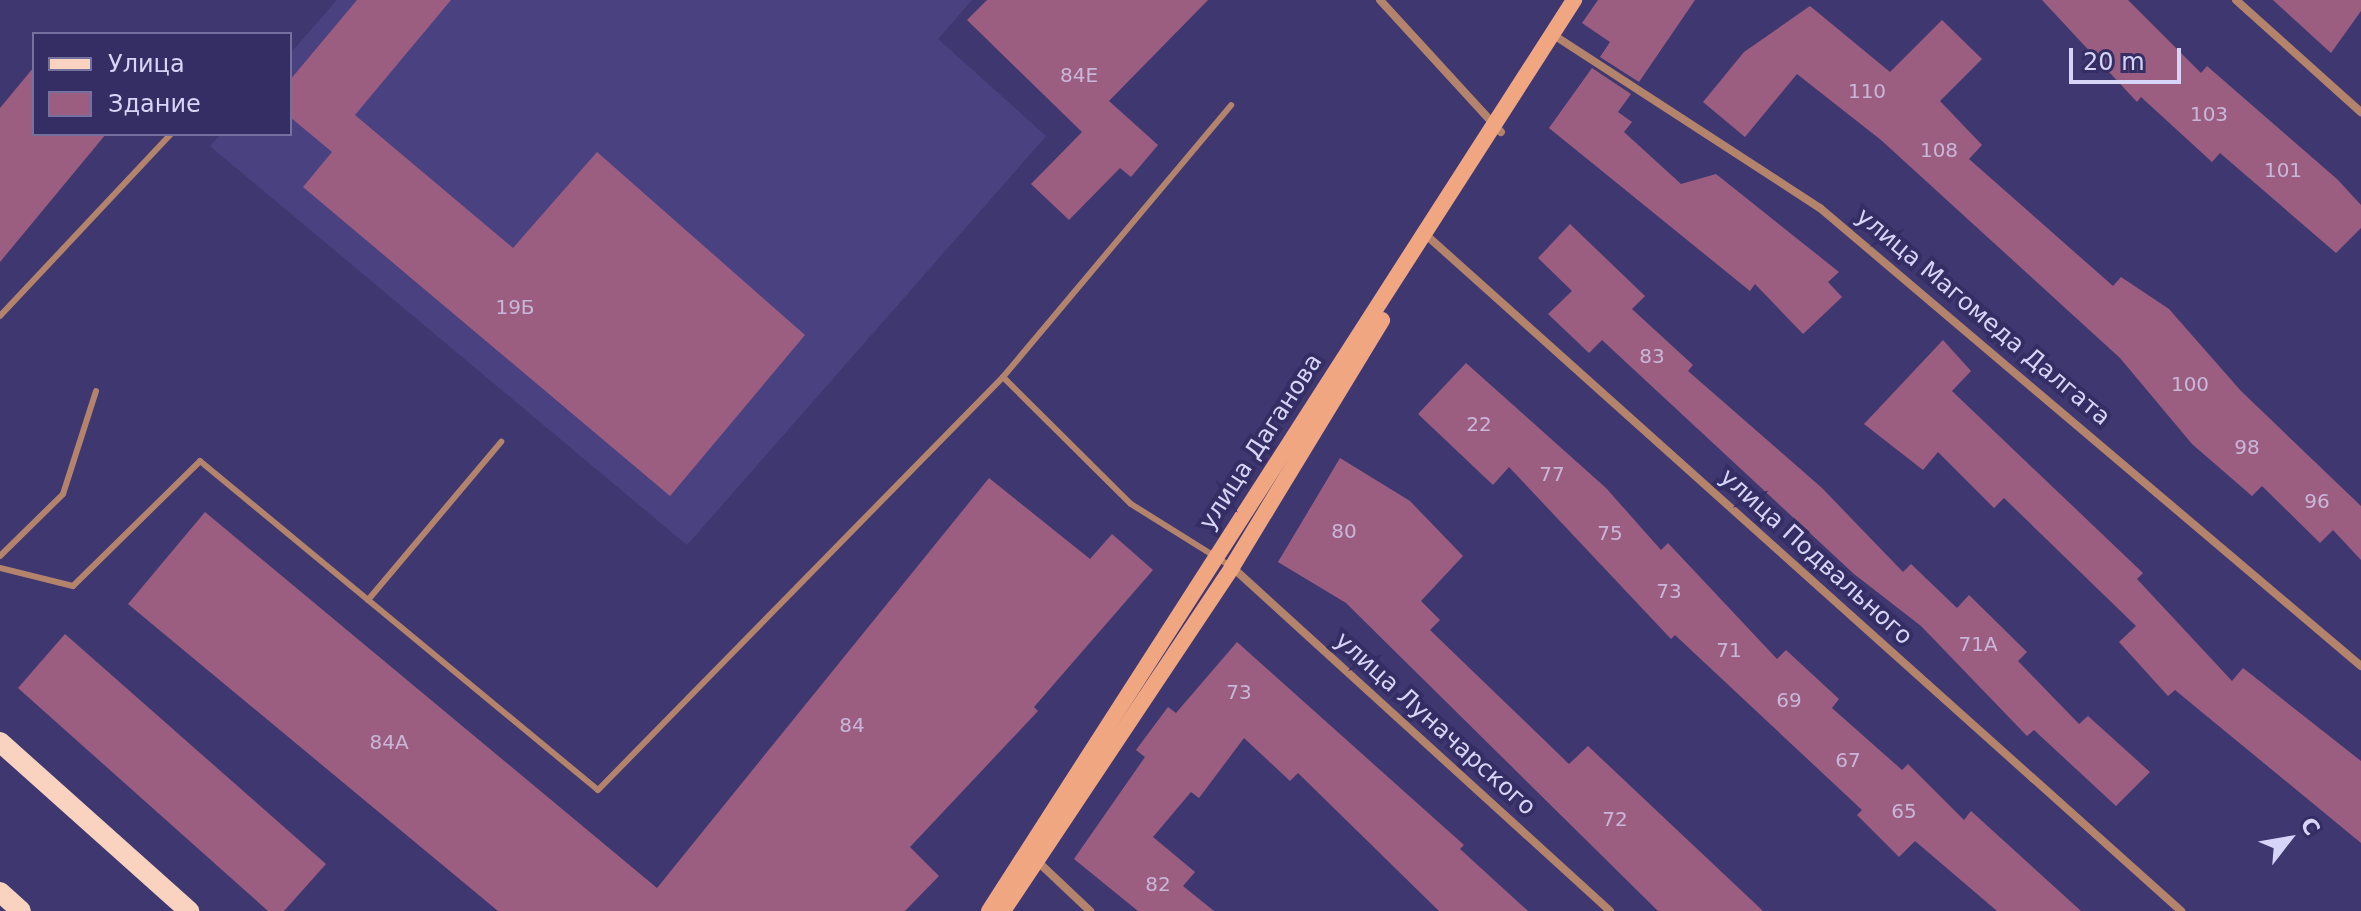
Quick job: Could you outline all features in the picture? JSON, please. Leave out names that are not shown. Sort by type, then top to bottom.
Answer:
[{"type":"main road","name":"улица Даганова","points":[[1003,911],[1031,856],[1216,556],[1498,129],[1574,0]]},
{"type":"main road","name":"улица Даганова","points":[[1555,36],[1583,0]]},
{"type":"main road","name":"улица Даганова","points":[[989,911],[1031,856],[1232,567],[1428,236]]},
{"type":"main road","points":[[0,742],[189,911]]},
{"type":"main road","points":[[0,892],[21,911]]},
{"type":"street","points":[[1380,0],[1498,129]]},
{"type":"street","points":[[2236,0],[2361,112]]},
{"type":"street","name":"улица Магомеда Далгата","points":[[1555,36],[1820,208],[2361,666]]},
{"type":"street","name":"улица Подвального","points":[[1428,236],[2181,911]]},
{"type":"street","name":"улица Луначарского","points":[[1232,567],[1610,911]]},
{"type":"street","points":[[1031,856],[1090,911]]},
{"type":"lane","points":[[0,568],[73,586],[200,461],[598,790],[1003,377],[1231,105]]},
{"type":"lane","points":[[0,316],[169,136]]},
{"type":"lane","points":[[1003,377],[1131,504],[1232,567]]},
{"type":"lane","points":[[0,556],[63,494],[96,391]]},
{"type":"lane","points":[[368,600],[501,442]]},
{"type":"shaded area","points":[[337,0],[972,0],[938,39],[1046,136],[687,545],[210,146],[219,136],[292,136],[292,52]]},
{"type":"building","points":[[357,0],[451,0],[355,115],[513,248],[597,152],[805,335],[670,496],[303,187],[332,152],[292,119],[292,78]]},
{"type":"building","points":[[987,0],[1208,0],[1109,101],[1158,145],[1131,177],[1120,168],[1069,220],[1031,184],[1082,132],[967,20]]},
{"type":"building","points":[[1598,0],[1695,0],[1639,82],[1600,57],[1610,42],[1582,23]]},
{"type":"building","points":[[2042,0],[2128,0],[2201,73],[2207,66],[2337,179],[2361,205],[2361,228],[2336,253],[2220,153],[2212,162],[2141,97],[2137,102]]},
{"type":"building","points":[[2273,0],[2361,0],[2361,11],[2331,53]]},
{"type":"building","points":[[1810,6],[1890,72],[1942,20],[1982,59],[1940,101],[1982,145],[1969,159],[2113,286],[2121,277],[2169,309],[2241,391],[2361,506],[2361,560],[2333,530],[2320,543],[2262,486],[2252,496],[2192,444],[2120,358],[1881,140],[1797,74],[1745,137],[1703,102],[1744,52]]},
{"type":"building","points":[[1592,68],[1631,94],[1618,112],[1632,122],[1624,132],[1681,184],[1716,174],[1839,272],[1828,282],[1842,297],[1803,334],[1755,284],[1750,291],[1549,128]]},
{"type":"building","points":[[32,69],[32,136],[104,136],[0,262],[0,108]]},
{"type":"building","points":[[1570,224],[1645,296],[1632,309],[1693,365],[1688,371],[1822,488],[1903,572],[1911,564],[1957,608],[1969,595],[2027,652],[2018,661],[2079,724],[2088,716],[2150,772],[2116,806],[2034,730],[2027,736],[1921,626],[1854,574],[1602,340],[1589,353],[1548,314],[1572,291],[1538,258]]},
{"type":"building","points":[[1943,340],[1971,371],[1952,391],[2143,573],[2137,579],[2232,681],[2243,668],[2361,761],[2361,843],[2175,690],[2168,696],[2119,642],[2136,626],[2004,498],[1994,508],[1938,452],[1923,470],[1864,424]]},
{"type":"building","points":[[1466,363],[1606,488],[1661,550],[1668,543],[1777,659],[1786,650],[1839,699],[1832,708],[1902,770],[1908,764],[1964,820],[1971,811],[2081,911],[1997,911],[1915,841],[1899,857],[1857,815],[1862,810],[1675,635],[1671,639],[1509,467],[1493,485],[1418,414]]},
{"type":"building","points":[[1340,458],[1410,501],[1463,556],[1421,601],[1440,620],[1430,630],[1569,764],[1588,746],[1763,911],[1658,911],[1346,603],[1278,562]]},
{"type":"building","points":[[989,478],[1090,559],[1112,534],[1153,570],[1034,707],[1038,711],[910,847],[939,876],[905,911],[498,911],[128,604],[205,512],[657,888]]},
{"type":"building","points":[[65,634],[326,864],[284,911],[268,911],[18,688]]},
{"type":"building","points":[[1237,642],[1464,845],[1460,849],[1528,911],[1439,911],[1298,773],[1290,781],[1244,738],[1199,798],[1191,792],[1153,837],[1195,872],[1183,886],[1214,911],[1138,911],[1074,859],[1145,757],[1136,750],[1168,707],[1176,713]]}]
